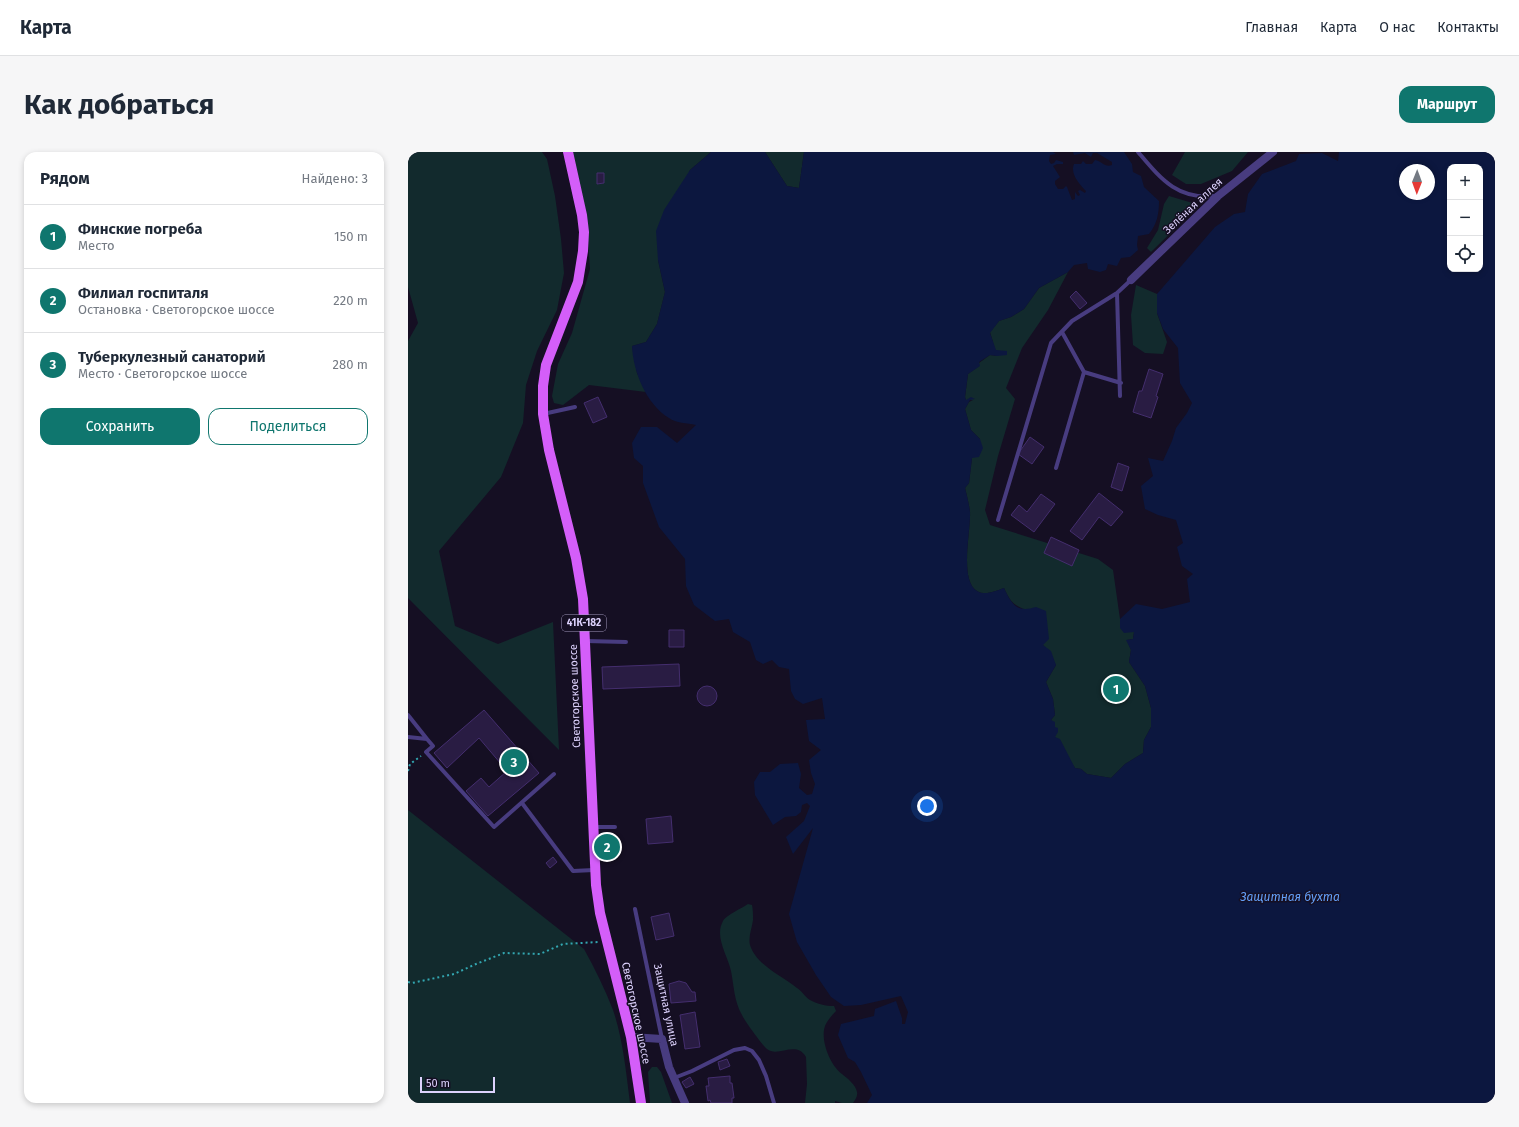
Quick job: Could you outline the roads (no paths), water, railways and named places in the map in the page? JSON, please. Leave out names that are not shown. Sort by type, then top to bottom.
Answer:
[{"type":"main road","name":"Светогорское шоссе","points":[[568,152],[579,195],[584,232],[583,251],[578,282],[546,365],[543,386],[543,414],[549,450],[580,578],[583,598],[594,870],[600,913],[631,1037],[640,1103]]},
{"type":"street","name":"Зелёная аллея","points":[[1131,280],[1218,196],[1273,152]]},
{"type":"street","points":[[631,1037],[662,1039]]},
{"type":"street","name":"Защитная улица","points":[[662,1039],[668,1067],[685,1103]]},
{"type":"lane","points":[[1138,152],[1159,177],[1171,187],[1201,198],[1218,196]]},
{"type":"lane","points":[[998,520],[1051,344],[1072,321],[1117,293],[1131,280]]},
{"type":"lane","points":[[1117,293],[1121,383],[1120,396]]},
{"type":"lane","points":[[1062,332],[1084,372],[1121,383]]},
{"type":"lane","points":[[1056,468],[1084,372]]},
{"type":"lane","points":[[543,414],[575,407]]},
{"type":"lane","points":[[585,642],[626,642]]},
{"type":"lane","points":[[408,715],[433,746],[426,752],[494,827],[554,774]]},
{"type":"lane","points":[[408,737],[427,739]]},
{"type":"lane","points":[[522,803],[573,871],[594,870]]},
{"type":"lane","points":[[592,827],[615,827]]},
{"type":"lane","name":"Защитная улица","points":[[635,909],[662,1039]]},
{"type":"lane","points":[[674,1078],[734,1050],[745,1048],[752,1051],[759,1060],[766,1076],[774,1103]]},
{"type":"water","name":"Защитная бухта","points":[[711,152],[765,152],[787,186],[799,188],[804,152],[1053,152],[1056,154],[1050,155],[1049,161],[1051,164],[1056,160],[1063,162],[1063,164],[1053,166],[1060,177],[1055,181],[1055,184],[1058,189],[1063,189],[1066,186],[1072,200],[1075,199],[1075,192],[1078,196],[1080,195],[1078,191],[1080,190],[1085,193],[1086,191],[1074,175],[1074,164],[1081,164],[1083,161],[1086,164],[1092,164],[1095,160],[1107,166],[1112,165],[1112,162],[1097,153],[1093,153],[1091,157],[1085,153],[1074,155],[1073,152],[1124,152],[1132,164],[1133,172],[1141,176],[1144,187],[1159,201],[1156,223],[1149,234],[1138,236],[1138,250],[1130,257],[1121,258],[1117,266],[1108,264],[1106,270],[1100,272],[1088,269],[1087,263],[1074,265],[1068,272],[1039,288],[1024,309],[1011,317],[999,321],[990,333],[996,350],[1007,351],[1007,355],[990,355],[979,362],[980,366],[968,374],[965,397],[966,400],[971,397],[975,399],[970,400],[965,409],[971,430],[980,439],[983,448],[979,457],[972,458],[969,483],[965,488],[970,512],[967,554],[968,577],[977,591],[983,593],[1004,588],[1016,606],[1024,609],[1036,607],[1046,611],[1049,639],[1043,645],[1051,651],[1056,665],[1046,682],[1053,699],[1055,715],[1051,720],[1055,722],[1055,727],[1058,728],[1058,732],[1055,737],[1060,739],[1075,768],[1081,769],[1087,774],[1111,778],[1125,764],[1143,753],[1144,740],[1151,727],[1151,708],[1145,686],[1129,662],[1131,650],[1126,640],[1133,639],[1134,632],[1124,633],[1120,628],[1120,619],[1136,604],[1162,609],[1190,602],[1187,579],[1193,574],[1182,566],[1177,547],[1183,543],[1176,520],[1158,515],[1145,509],[1141,486],[1153,476],[1148,458],[1163,461],[1176,428],[1192,403],[1180,383],[1178,348],[1163,329],[1157,313],[1157,294],[1215,227],[1234,214],[1245,212],[1248,194],[1262,174],[1296,161],[1299,154],[1322,153],[1338,161],[1339,152],[1495,152],[1495,1103],[867,1103],[872,1095],[855,1062],[848,1058],[838,1035],[841,1024],[874,1016],[875,1009],[896,1001],[902,1018],[902,1024],[905,1024],[908,1012],[901,996],[861,1005],[844,1006],[831,997],[797,942],[789,914],[813,828],[793,854],[786,837],[804,821],[810,806],[807,803],[802,805],[801,812],[796,816],[785,817],[773,825],[755,795],[754,782],[760,772],[770,772],[780,764],[798,763],[801,774],[799,788],[807,795],[812,794],[815,784],[811,773],[809,760],[821,750],[809,741],[806,720],[825,719],[822,698],[803,704],[795,699],[791,691],[789,669],[779,667],[772,660],[763,664],[756,660],[750,642],[733,632],[729,619],[715,621],[694,605],[686,586],[685,559],[659,527],[643,483],[643,466],[634,458],[632,443],[641,427],[657,427],[677,443],[696,425],[672,420],[661,412],[647,396],[642,386],[633,356],[632,346],[646,342],[657,324],[665,292],[658,260],[656,231],[664,210],[690,170]]},
{"type":"place","name":"Финские погреба","points":[[1116,689]]},
{"type":"place","name":"Туберкулезный санаторий","points":[[514,762]]},
{"type":"place","name":"Филиал госпиталя","points":[[607,847]]}]
